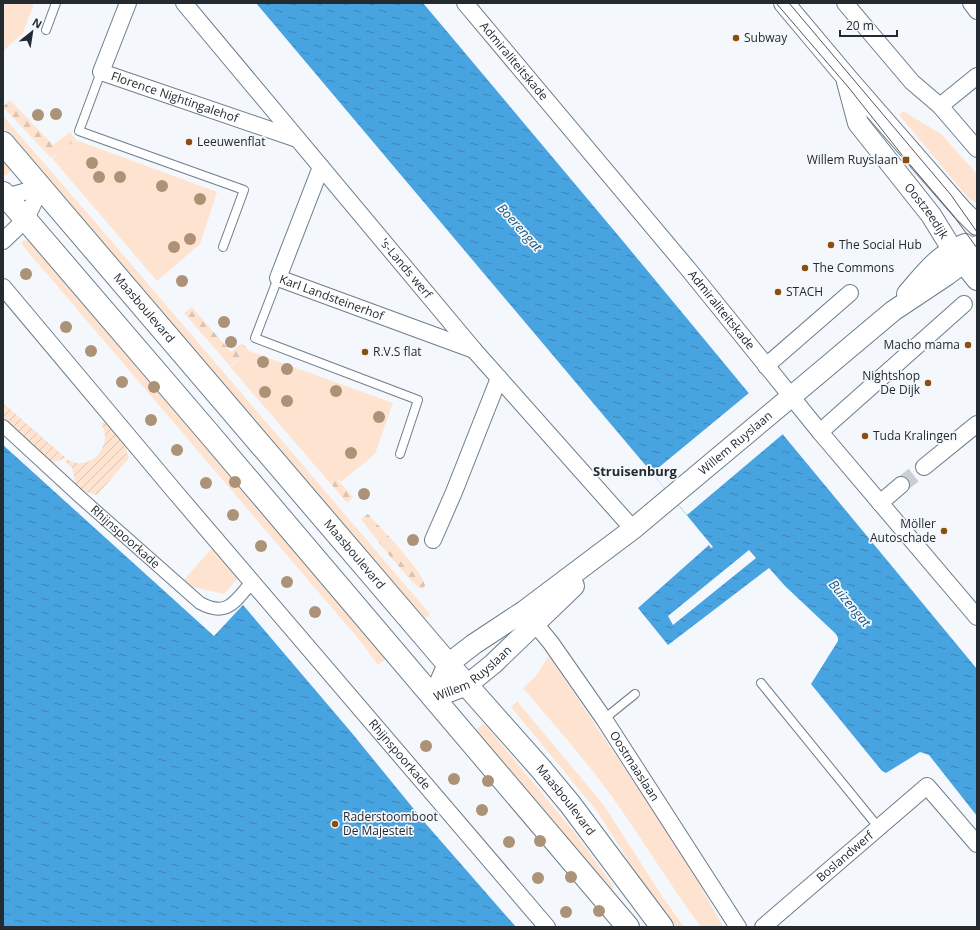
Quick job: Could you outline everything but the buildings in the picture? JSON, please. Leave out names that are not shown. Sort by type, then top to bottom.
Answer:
[{"type":"main road","name":"Maasboulevard","points":[[3,143],[448,664],[570,804],[662,927]]},
{"type":"main road","points":[[4,197],[26,219],[628,927]]},
{"type":"street","name":"Florence Nightingalehof","points":[[128,3],[101,72],[296,139]]},
{"type":"street","name":"'s-Lands werf","points":[[184,3],[296,139],[322,167],[474,350],[633,529]]},
{"type":"street","name":"Admiraliteitskade","points":[[465,3],[679,258],[820,432],[977,617]]},
{"type":"street","name":"Oostzeedijk","points":[[784,3],[847,78],[962,210],[977,225]]},
{"type":"street","points":[[845,3],[912,82],[940,106],[977,149]]},
{"type":"street","points":[[971,3],[977,10]]},
{"type":"street","points":[[940,106],[977,76]]},
{"type":"street","name":"Oostzeedijk","points":[[847,78],[858,123],[931,215],[957,256],[977,280]]},
{"type":"street","name":"Karl Landsteinerhof","points":[[322,167],[278,278],[474,350]]},
{"type":"street","points":[[4,197],[41,187]]},
{"type":"street","points":[[3,241],[26,219],[41,187]]},
{"type":"street","name":"Willem Ruyslaan","points":[[433,698],[467,685],[493,664],[529,618],[892,310],[934,284],[957,256],[977,239]]},
{"type":"street","name":"Willem Ruyslaan","points":[[957,256],[977,246]]},
{"type":"street","name":"Rhijnspoorkade","points":[[3,287],[148,460],[547,927]]},
{"type":"street","points":[[766,366],[850,294]]},
{"type":"street","points":[[820,432],[964,304]]},
{"type":"street","points":[[433,540],[454,492],[499,378]]},
{"type":"street","points":[[924,467],[977,424]]},
{"type":"street","name":"Rhijnspoorkade","points":[[3,426],[200,604],[213,609],[222,609],[230,606],[252,582]]},
{"type":"street","points":[[880,503],[902,485]]},
{"type":"street","name":"Willem Ruyslaan","points":[[433,698],[448,664],[474,644],[529,618]]},
{"type":"street","name":"Oostmaaslaan","points":[[529,618],[551,643],[604,719],[738,927]]},
{"type":"street","name":"Boslandwerf","points":[[763,927],[928,786],[977,844]]},
{"type":"lane","points":[[46,30],[56,3]]},
{"type":"lane","points":[[101,72],[79,131],[244,190],[223,247]]},
{"type":"lane","points":[[278,278],[254,338],[418,400],[400,454]]},
{"type":"lane","points":[[761,683],[879,828]]},
{"type":"lane","points":[[604,719],[635,694]]},
{"type":"green space","points":[[3,3],[34,3],[23,33],[3,51]]},
{"type":"green space","points":[[10,100],[53,145],[70,132],[76,140],[51,158],[3,107]]},
{"type":"green space","points":[[903,111],[941,134],[977,174],[977,203],[969,199],[899,115]]},
{"type":"green space","points":[[3,116],[430,614],[423,620],[20,145],[3,128]]},
{"type":"green space","points":[[76,140],[217,192],[200,244],[157,281],[52,158]]},
{"type":"green space","points":[[3,156],[11,168],[11,171],[6,175],[3,175]]},
{"type":"green space","points":[[24,240],[33,244],[387,658],[378,665],[361,642],[29,253],[21,243]]},
{"type":"green space","points":[[192,307],[231,352],[242,343],[249,351],[230,366],[184,313]]},
{"type":"green space","points":[[249,351],[393,403],[375,454],[341,482],[336,478],[330,483],[230,367]]},
{"type":"green space","points":[[3,403],[66,458],[51,463],[3,421]]},
{"type":"green space","points":[[106,422],[124,444],[129,458],[97,495],[84,491],[78,487],[74,480],[72,467],[65,462],[67,459],[75,463],[84,463],[98,455],[105,440],[101,423]]},
{"type":"green space","points":[[336,478],[353,497],[347,503],[330,483]]},
{"type":"green space","points":[[368,514],[418,571],[425,586],[422,589],[417,586],[401,569],[361,519]]},
{"type":"green space","points":[[213,547],[238,578],[224,594],[188,586],[183,581]]},
{"type":"green space","points":[[549,656],[686,860],[722,925],[720,927],[701,927],[611,795],[574,748],[523,688],[535,677]]},
{"type":"green space","points":[[517,701],[603,804],[662,896],[684,927],[673,927],[596,810],[511,707]]},
{"type":"green space","points":[[484,723],[575,833],[614,887],[612,890],[476,730]]},
{"type":"water","points":[[256,3],[423,3],[622,240],[977,669],[977,816],[929,755],[920,752],[886,773],[882,771],[811,684],[838,641],[836,634],[785,586],[769,568],[668,645],[638,608],[709,545],[711,548],[713,547]],"holes":[[[749,550],[756,558],[673,625],[668,616]]]},
{"type":"water","points":[[3,445],[214,636],[243,605],[351,732],[426,824],[516,927],[3,927]]},
{"type":"pier","points":[[749,393],[783,434],[687,515],[652,473]]},
{"type":"tunnel","points":[[901,485],[924,467]]},
{"type":"tram line","points":[[776,3],[849,88],[906,160],[953,215],[977,248]]},
{"type":"tram line","points":[[789,3],[951,195],[977,232]]},
{"type":"place","name":"Subway","points":[[736,38]]},
{"type":"place","name":"Leeuwenflat","points":[[189,142]]},
{"type":"place","name":"Willem Ruyslaan","points":[[906,160]]},
{"type":"place","name":"The Social Hub","points":[[831,245]]},
{"type":"place","name":"The Commons","points":[[805,268]]},
{"type":"place","name":"STACH","points":[[778,292]]},
{"type":"place","name":"Macho mama","points":[[968,345]]},
{"type":"place","name":"R.V.S flat","points":[[365,352]]},
{"type":"place","name":"Nightshop De Dijk","points":[[928,383]]},
{"type":"place","name":"Tuda Kralingen","points":[[865,436]]},
{"type":"place","name":"Möller Autoschade","points":[[944,531]]},
{"type":"place","name":"Raderstoomboot De Majesteit","points":[[335,824]]},
{"type":"district","name":"Struisenburg","points":[[635,471]]},
{"type":"water label","name":"Boerengat","points":[[520,227]]},
{"type":"water label","name":"Buizengat","points":[[850,603]]}]
